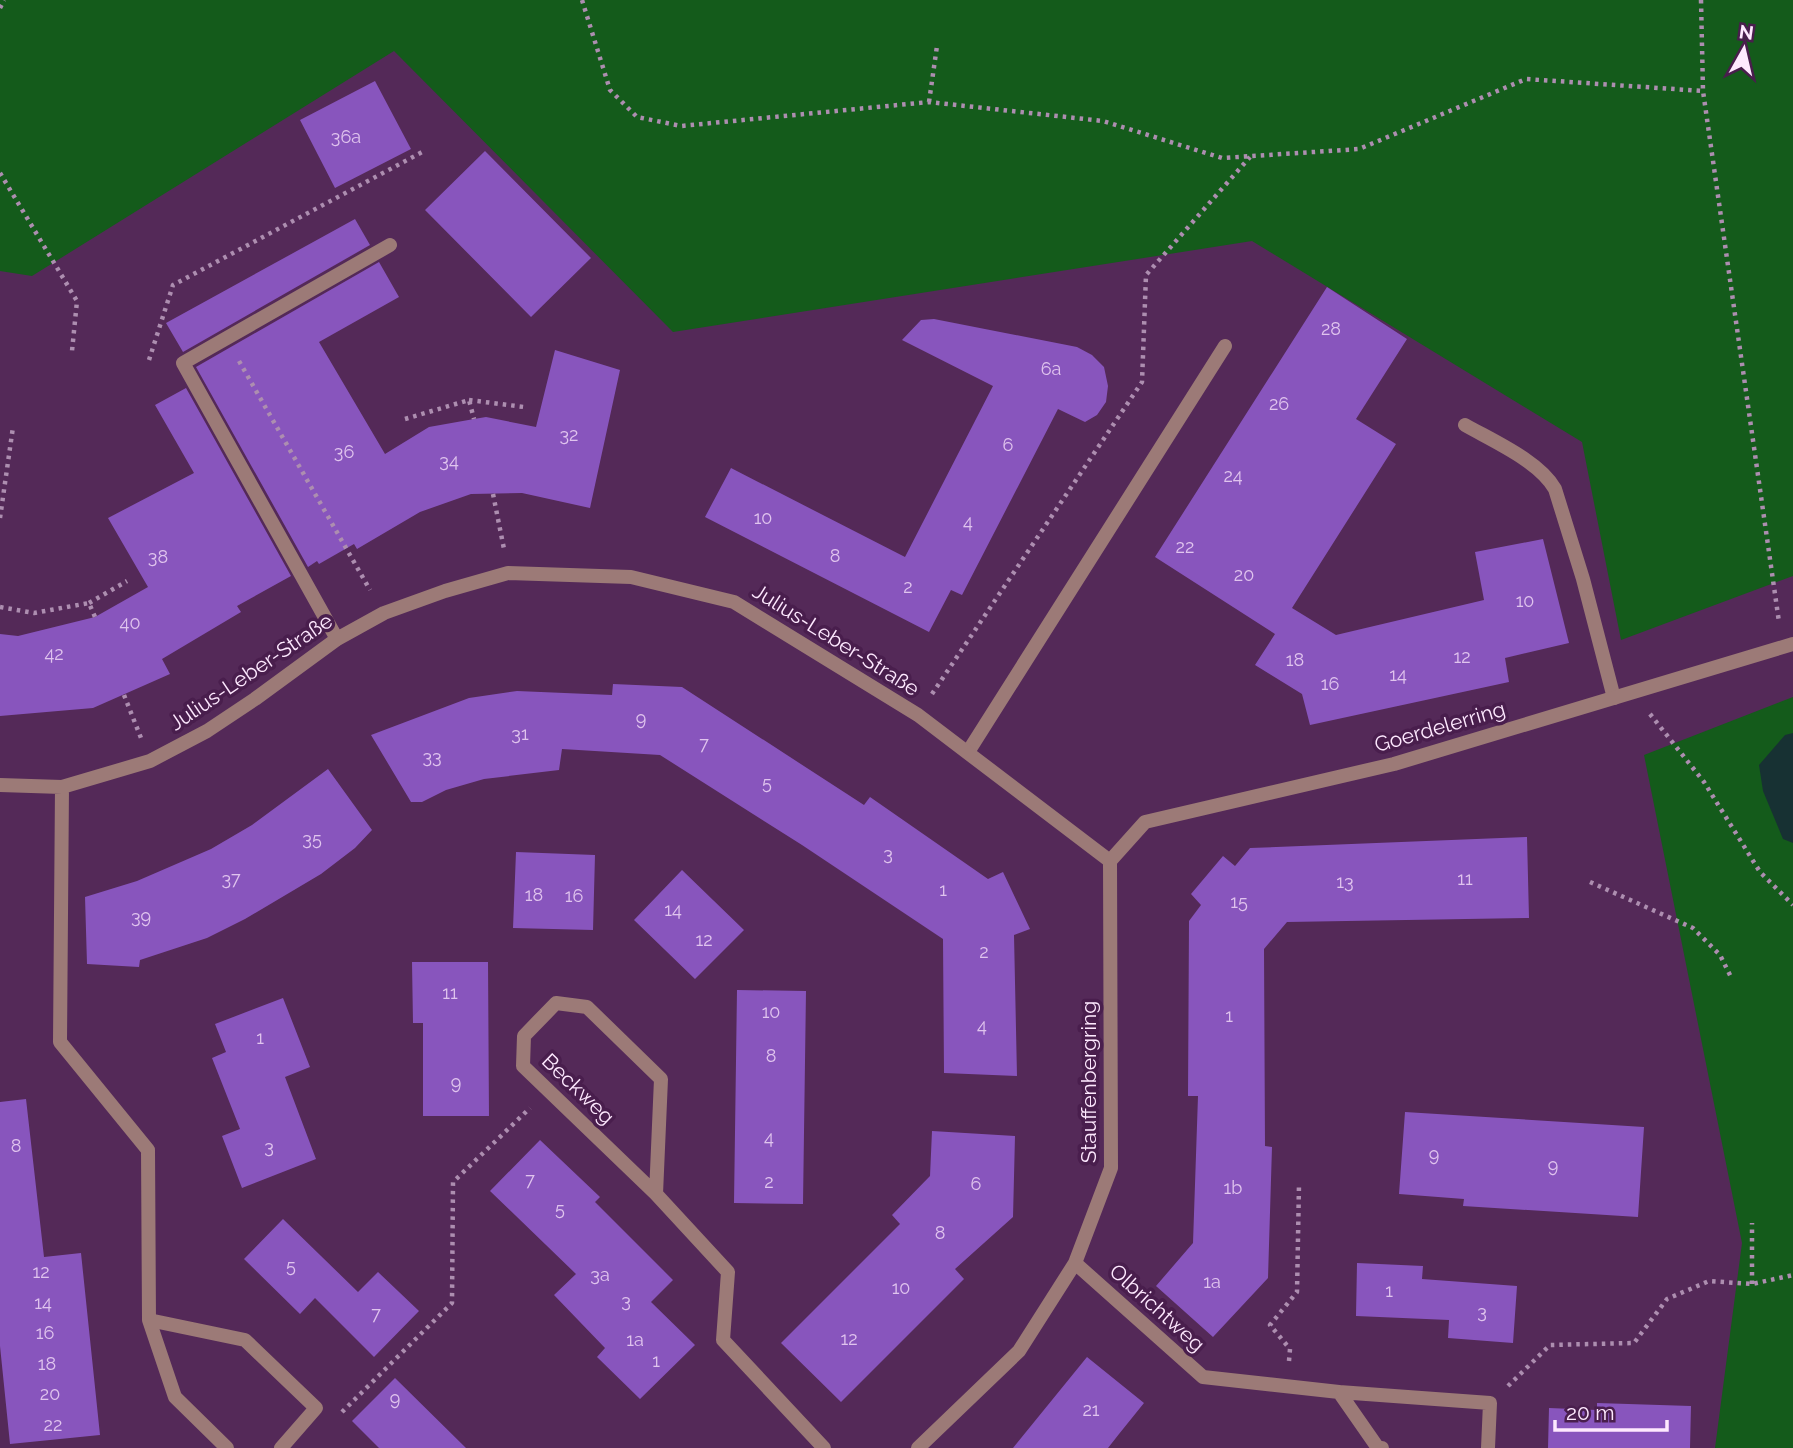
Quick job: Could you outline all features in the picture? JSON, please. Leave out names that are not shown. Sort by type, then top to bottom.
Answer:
[{"type":"street","points":[[337,639],[183,363],[390,245]]},
{"type":"street","points":[[968,752],[1225,346]]},
{"type":"street","points":[[1465,425],[1537,469],[1556,489],[1614,698]]},
{"type":"street","name":"Julius-Leber-Straße","points":[[0,785],[62,787],[150,761],[217,724],[337,639],[384,614],[445,592],[508,573],[631,577],[734,602],[918,715],[1110,861]]},
{"type":"street","name":"Goerdelerring","points":[[1110,861],[1145,822],[1394,764],[1788,645]]},
{"type":"street","points":[[62,787],[60,1042],[148,1150],[149,1320],[175,1397],[227,1448]]},
{"type":"street","name":"Stauffenbergring","points":[[918,1448],[1019,1351],[1075,1263],[1111,1168],[1110,861]]},
{"type":"street","name":"Beckweg","points":[[656,1194],[661,1079],[587,1007],[556,1003],[524,1036],[523,1066],[656,1194],[729,1272],[723,1340],[824,1448]]},
{"type":"street","name":"Olbrichtweg","points":[[1075,1263],[1203,1377],[1339,1392],[1490,1403]]},
{"type":"street","points":[[149,1320],[245,1340],[316,1408],[281,1448]]},
{"type":"street","points":[[1339,1392],[1378,1448],[1382,1448]]},
{"type":"street","points":[[1488,1448],[1490,1403]]},
{"type":"path","points":[[0,8],[4,0]]},
{"type":"path","points":[[582,0],[610,90],[637,117],[681,126],[929,102],[1102,121],[1223,158],[1359,149],[1526,79],[1703,92]]},
{"type":"path","points":[[1701,0],[1703,92],[1788,645]]},
{"type":"path","points":[[929,102],[937,46]]},
{"type":"path","points":[[149,360],[173,285],[426,150]]},
{"type":"path","points":[[918,715],[1142,382],[1146,275],[1250,157]]},
{"type":"path","points":[[0,173],[77,301],[72,351]]},
{"type":"path","points":[[227,339],[384,614]]},
{"type":"path","points":[[469,400],[474,419]]},
{"type":"path","points":[[405,419],[469,400],[524,407]]},
{"type":"path","points":[[0,518],[13,428]]},
{"type":"path","points":[[493,494],[508,573]]},
{"type":"path","points":[[0,607],[34,612],[89,603],[127,581]]},
{"type":"path","points":[[89,603],[95,617]]},
{"type":"path","points":[[1632,692],[1704,782],[1760,872],[1793,905]]},
{"type":"path","points":[[124,695],[150,761]]},
{"type":"path","points":[[1590,882],[1693,928],[1720,955],[1731,977]]},
{"type":"path","points":[[342,1412],[452,1303],[453,1182],[548,1090]]},
{"type":"path","points":[[1287,1386],[1290,1349],[1270,1325],[1297,1292],[1299,1184]]},
{"type":"path","points":[[1752,1223],[1752,1284]]},
{"type":"path","points":[[1490,1403],[1550,1345],[1634,1343],[1667,1299],[1709,1281],[1752,1284],[1793,1275]]},
{"type":"green space","points":[[0,0],[1793,0],[1793,576],[1621,640],[1582,442],[1252,241],[673,332],[394,51],[32,276],[0,271]]},
{"type":"green space","points":[[1793,697],[1793,1448],[1715,1448],[1742,1243],[1644,755]]},
{"type":"shaded area","points":[[1793,733],[1793,843],[1783,839],[1763,791],[1759,765],[1785,735]]},
{"type":"building","points":[[375,81],[411,149],[335,188],[300,120]]},
{"type":"building","points":[[485,151],[591,258],[531,317],[425,210]]},
{"type":"building","points":[[355,219],[370,245],[183,352],[166,323]]},
{"type":"building","points":[[379,262],[399,297],[319,342],[385,454],[429,427],[486,417],[536,427],[555,350],[620,370],[590,508],[522,493],[471,494],[420,512],[357,549],[354,544],[319,564],[317,561],[308,567],[196,367]]},
{"type":"building","points":[[1327,287],[1407,339],[1356,419],[1396,444],[1292,608],[1336,635],[1484,600],[1475,552],[1543,539],[1569,643],[1505,658],[1509,682],[1310,725],[1302,694],[1255,665],[1275,634],[1155,557]]},
{"type":"building","points":[[934,319],[1077,347],[1092,355],[1104,367],[1108,386],[1106,402],[1097,415],[1085,422],[1058,409],[962,595],[951,590],[929,632],[705,517],[731,468],[905,557],[993,386],[902,340],[921,320]]},
{"type":"building","points":[[186,388],[291,576],[237,606],[241,612],[162,659],[170,674],[93,708],[0,716],[0,634],[18,636],[95,617],[148,587],[108,518],[194,473],[155,405]]},
{"type":"building","points":[[613,684],[682,687],[864,805],[870,797],[988,879],[1003,872],[1030,929],[1014,935],[1017,1076],[944,1073],[943,939],[660,755],[562,749],[559,770],[484,779],[446,790],[422,802],[411,802],[371,735],[469,698],[517,691],[612,695]]},
{"type":"building","points":[[328,769],[372,830],[355,848],[321,874],[207,938],[140,960],[139,967],[87,964],[85,897],[137,881],[211,849],[252,825]]},
{"type":"building","points":[[1527,837],[1529,918],[1287,922],[1264,949],[1265,1146],[1272,1147],[1268,1278],[1213,1337],[1156,1286],[1193,1243],[1198,1096],[1188,1096],[1189,921],[1201,905],[1191,894],[1223,856],[1235,866],[1250,848]]},
{"type":"building","points":[[516,852],[595,855],[593,930],[513,928]]},
{"type":"building","points":[[682,870],[744,930],[695,979],[634,920]]},
{"type":"building","points":[[412,962],[488,962],[489,1116],[423,1116],[423,1023],[413,1023]]},
{"type":"building","points":[[737,990],[806,991],[803,1204],[734,1203]]},
{"type":"building","points":[[283,998],[310,1067],[285,1077],[316,1159],[242,1188],[222,1136],[240,1129],[212,1058],[226,1052],[215,1024]]},
{"type":"building","points":[[26,1099],[44,1257],[81,1253],[100,1435],[10,1444],[0,1346],[0,1102]]},
{"type":"building","points":[[1405,1112],[1644,1127],[1638,1217],[1463,1206],[1464,1199],[1399,1194]]},
{"type":"building","points":[[932,1131],[1015,1136],[1013,1217],[955,1269],[964,1279],[841,1402],[781,1343],[900,1224],[892,1215],[930,1176]]},
{"type":"building","points":[[540,1140],[600,1197],[595,1202],[673,1280],[651,1302],[695,1345],[640,1399],[597,1357],[605,1348],[554,1295],[576,1274],[490,1191]]},
{"type":"building","points":[[283,1219],[358,1292],[378,1272],[419,1311],[374,1357],[315,1298],[300,1314],[244,1259]]},
{"type":"building","points":[[1357,1263],[1423,1266],[1422,1279],[1517,1286],[1513,1343],[1448,1338],[1449,1320],[1356,1316]]},
{"type":"building","points":[[1087,1357],[1144,1403],[1108,1448],[1013,1448]]},
{"type":"building","points":[[395,1378],[466,1448],[379,1448],[352,1421]]},
{"type":"building","points":[[1597,1403],[1691,1406],[1690,1448],[1548,1448],[1549,1408],[1597,1410]]}]
